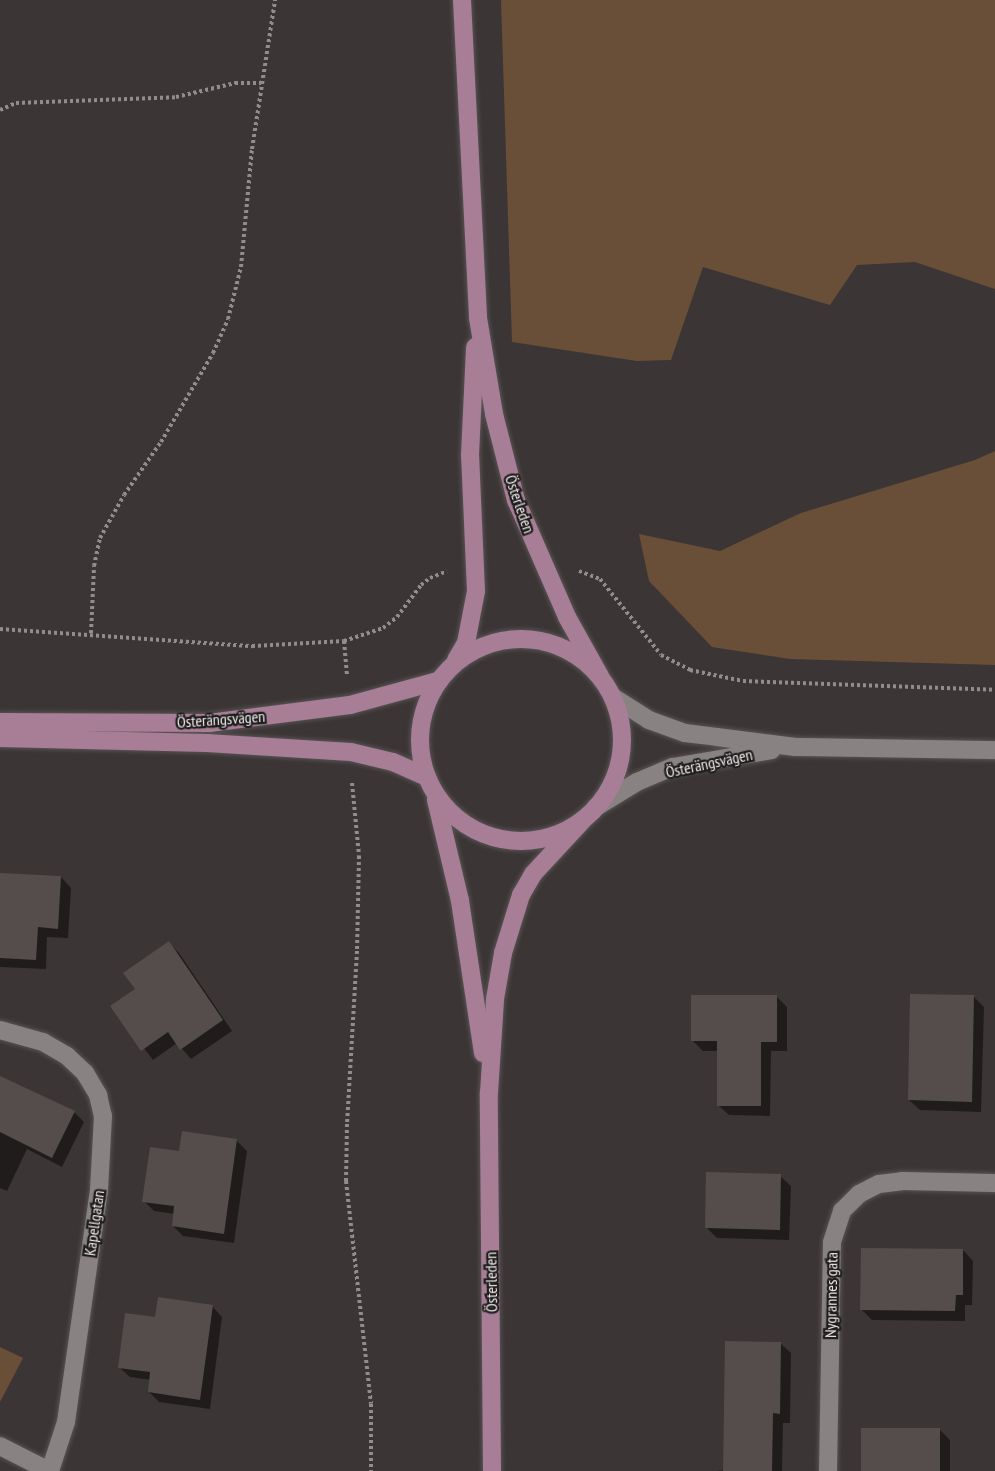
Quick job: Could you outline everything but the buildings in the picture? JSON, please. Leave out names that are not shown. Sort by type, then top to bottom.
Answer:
[{"type":"main road","name":"Österleden","points":[[462,0],[477,318],[492,405],[516,500],[567,618],[614,697],[622,730],[621,755],[615,779],[596,807],[533,874],[511,921],[495,999],[489,1093],[492,1471]]},
{"type":"main road","name":"Österleden","points":[[477,318],[470,404],[470,455],[476,570],[473,615],[466,644],[453,665],[438,681],[425,707],[420,735],[460,901],[489,1093]]},
{"type":"main road","name":"Österleden","points":[[453,665],[484,645],[520,638],[538,639],[573,652],[600,676]]},
{"type":"main road","name":"Österängsvägen","points":[[0,722],[209,723],[350,705],[438,681]]},
{"type":"main road","name":"Österängsvägen","points":[[0,738],[207,743],[351,752],[393,762],[430,784]]},
{"type":"main road","name":"Österleden","points":[[430,784],[453,815],[464,824],[492,837],[510,841],[548,837],[582,821]]},
{"type":"street","name":"Österängsvägen","points":[[614,697],[649,720],[685,733],[795,747],[995,750]]},
{"type":"street","name":"Österängsvägen","points":[[596,807],[637,782],[673,767],[795,747]]},
{"type":"street","name":"Kapellgatan","points":[[0,1030],[43,1042],[68,1056],[85,1073],[98,1095],[103,1116],[99,1190],[66,1422],[49,1471],[0,1446]]},
{"type":"street","name":"Nygrannes gata","points":[[828,1471],[832,1242],[842,1211],[859,1194],[879,1184],[902,1181],[995,1183]]},
{"type":"path","points":[[91,633],[94,566],[100,538],[124,495],[161,442],[213,353],[228,319],[241,267],[261,83],[275,0]]},
{"type":"path","points":[[0,110],[16,103],[176,97],[235,82],[261,83]]},
{"type":"path","points":[[544,568],[562,567],[600,579],[616,596],[661,656],[690,670],[742,681],[995,690]]},
{"type":"path","points":[[0,629],[91,633],[252,646],[344,641],[382,628],[397,617],[430,578],[456,570],[476,570]]},
{"type":"path","points":[[344,641],[350,705]]},
{"type":"path","points":[[351,752],[359,856],[346,1181],[371,1404],[371,1471]]},
{"type":"shaded area","points":[[501,0],[995,0],[995,289],[915,262],[857,265],[830,305],[703,267],[671,360],[637,361],[512,342]]},
{"type":"shaded area","points":[[995,451],[995,665],[790,659],[712,647],[649,581],[639,534],[720,551],[801,513],[975,460]]},
{"type":"shaded area","points":[[0,1347],[23,1358],[0,1402]]}]
